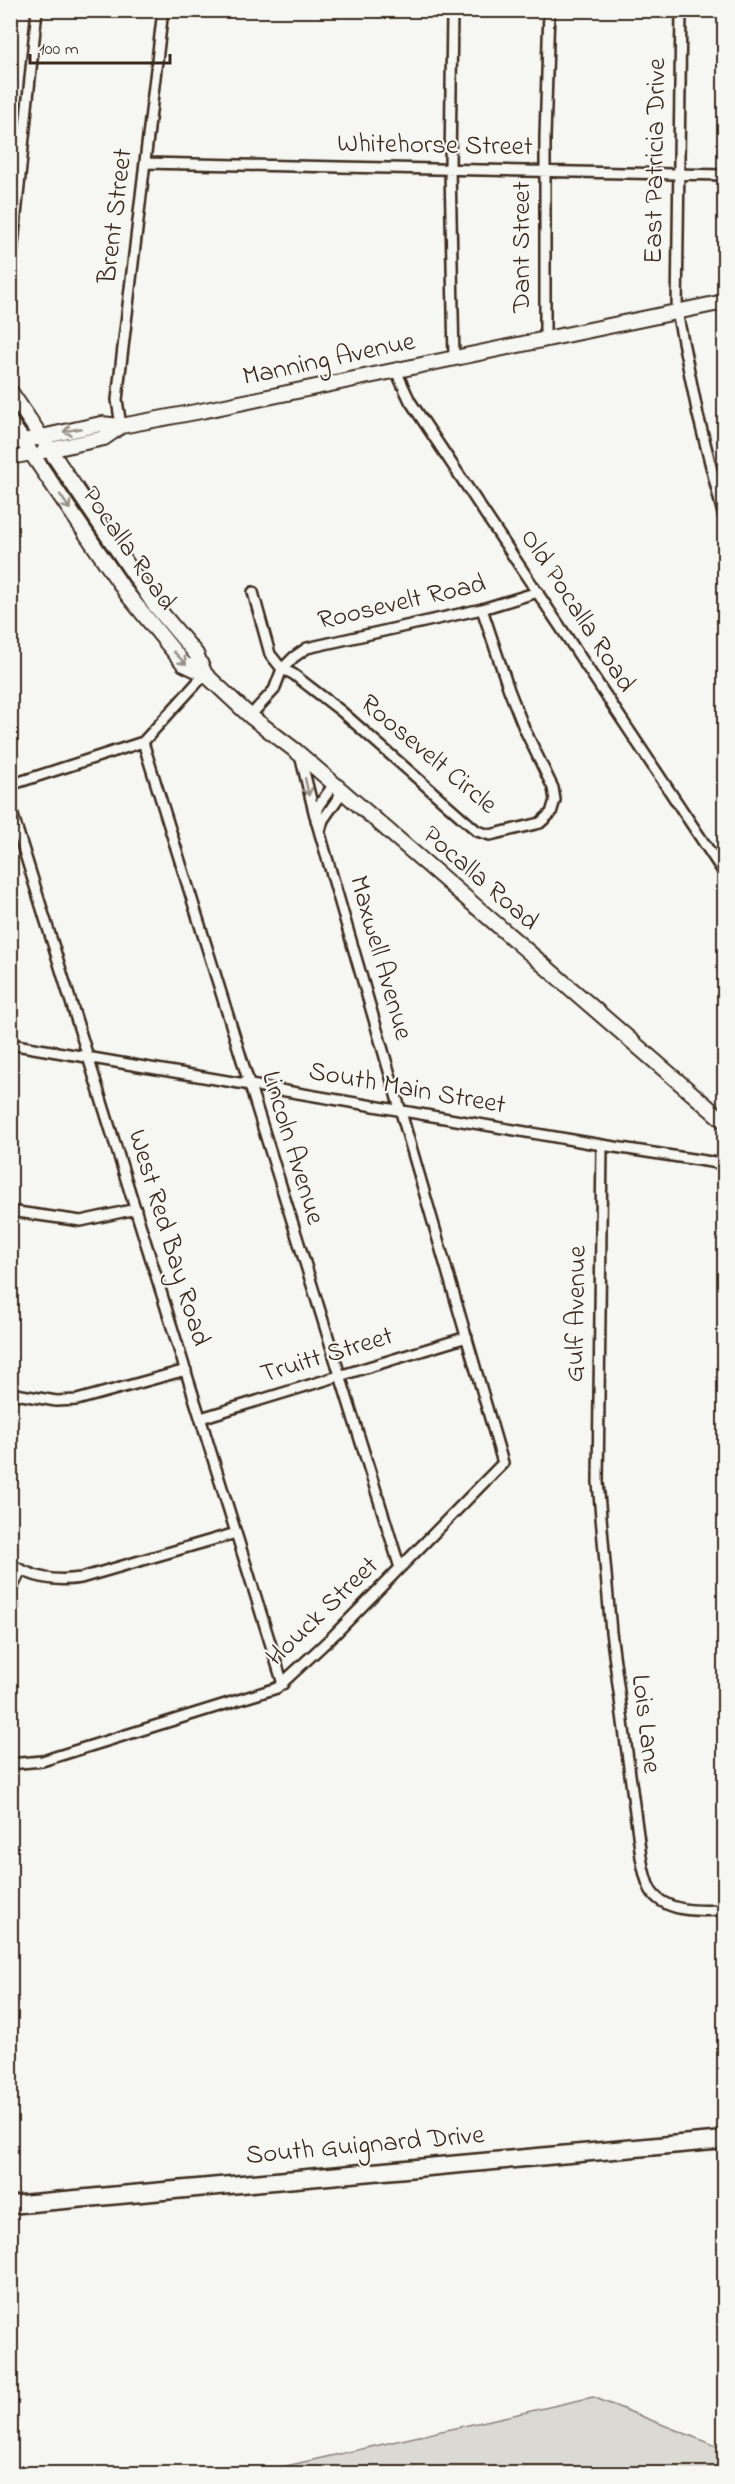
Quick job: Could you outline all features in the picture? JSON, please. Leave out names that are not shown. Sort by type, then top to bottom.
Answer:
[{"type":"highway","name":"South Guignard Drive","points":[[10,2205],[724,2140]]},
{"type":"main road","name":"Manning Avenue","points":[[17,442],[101,424],[121,426],[724,302]]},
{"type":"main road","name":"Pocalla Road","points":[[10,391],[154,603],[196,654],[205,674]]},
{"type":"main road","name":"Pocalla Road","points":[[10,422],[17,442],[32,454],[143,615],[184,664],[205,674],[250,716],[300,755],[724,1121]]},
{"type":"main road","name":"Manning Avenue","points":[[10,458],[104,438],[121,426]]},
{"type":"street","points":[[10,274],[38,10]]},
{"type":"street","name":"Brent Street","points":[[121,426],[117,400],[163,10]]},
{"type":"street","points":[[452,10],[450,169],[454,359]]},
{"type":"street","name":"Dant Street","points":[[545,340],[545,171],[549,10]]},
{"type":"street","name":"East Patricia Drive","points":[[681,10],[677,174],[677,312],[698,415],[724,518]]},
{"type":"street","name":"Whitehorse Street","points":[[145,163],[724,176]]},
{"type":"street","name":"Old Pocalla Road","points":[[396,371],[410,401],[724,873]]},
{"type":"street","points":[[250,716],[274,690],[282,669],[270,654],[253,592]]},
{"type":"street","name":"Roosevelt Road","points":[[282,669],[307,648],[482,609],[538,592]]},
{"type":"street","name":"Roosevelt Circle","points":[[282,669],[293,674],[341,711],[477,831],[490,835],[540,824],[551,813],[555,795],[524,728],[482,609]]},
{"type":"street","points":[[10,785],[143,742],[205,674]]},
{"type":"street","name":"Lincoln Avenue","points":[[143,742],[400,1568]]},
{"type":"street","name":"Maxwell Avenue","points":[[300,755],[316,820],[467,1337]]},
{"type":"street","points":[[316,820],[319,805],[338,788]]},
{"type":"street","points":[[320,833],[323,820],[338,788]]},
{"type":"street","name":"West Red Bay Road","points":[[10,806],[283,1684]]},
{"type":"street","name":"South Main Street","points":[[10,1044],[724,1164]]},
{"type":"street","name":"Gulf Avenue","points":[[598,1482],[602,1145]]},
{"type":"street","points":[[10,1211],[81,1221],[136,1209]]},
{"type":"street","name":"Truitt Street","points":[[201,1418],[467,1337]]},
{"type":"street","name":"Houck Street","points":[[10,1764],[42,1761],[277,1688],[283,1684],[503,1463],[467,1337]]},
{"type":"street","points":[[10,1393],[56,1401],[77,1400],[186,1370]]},
{"type":"street","name":"Lois Lane","points":[[598,1482],[610,1632],[633,1809],[646,1879],[651,1890],[664,1902],[689,1910],[724,1910]]},
{"type":"street","points":[[10,1564],[33,1576],[55,1581],[81,1578],[236,1533]]},
{"type":"street","points":[[10,1592],[21,1570]]},
{"type":"street","points":[[10,1601],[13,1606],[10,1615]]},
{"type":"shaded area","points":[[593,2397],[724,2449],[724,2473],[255,2473]]}]
